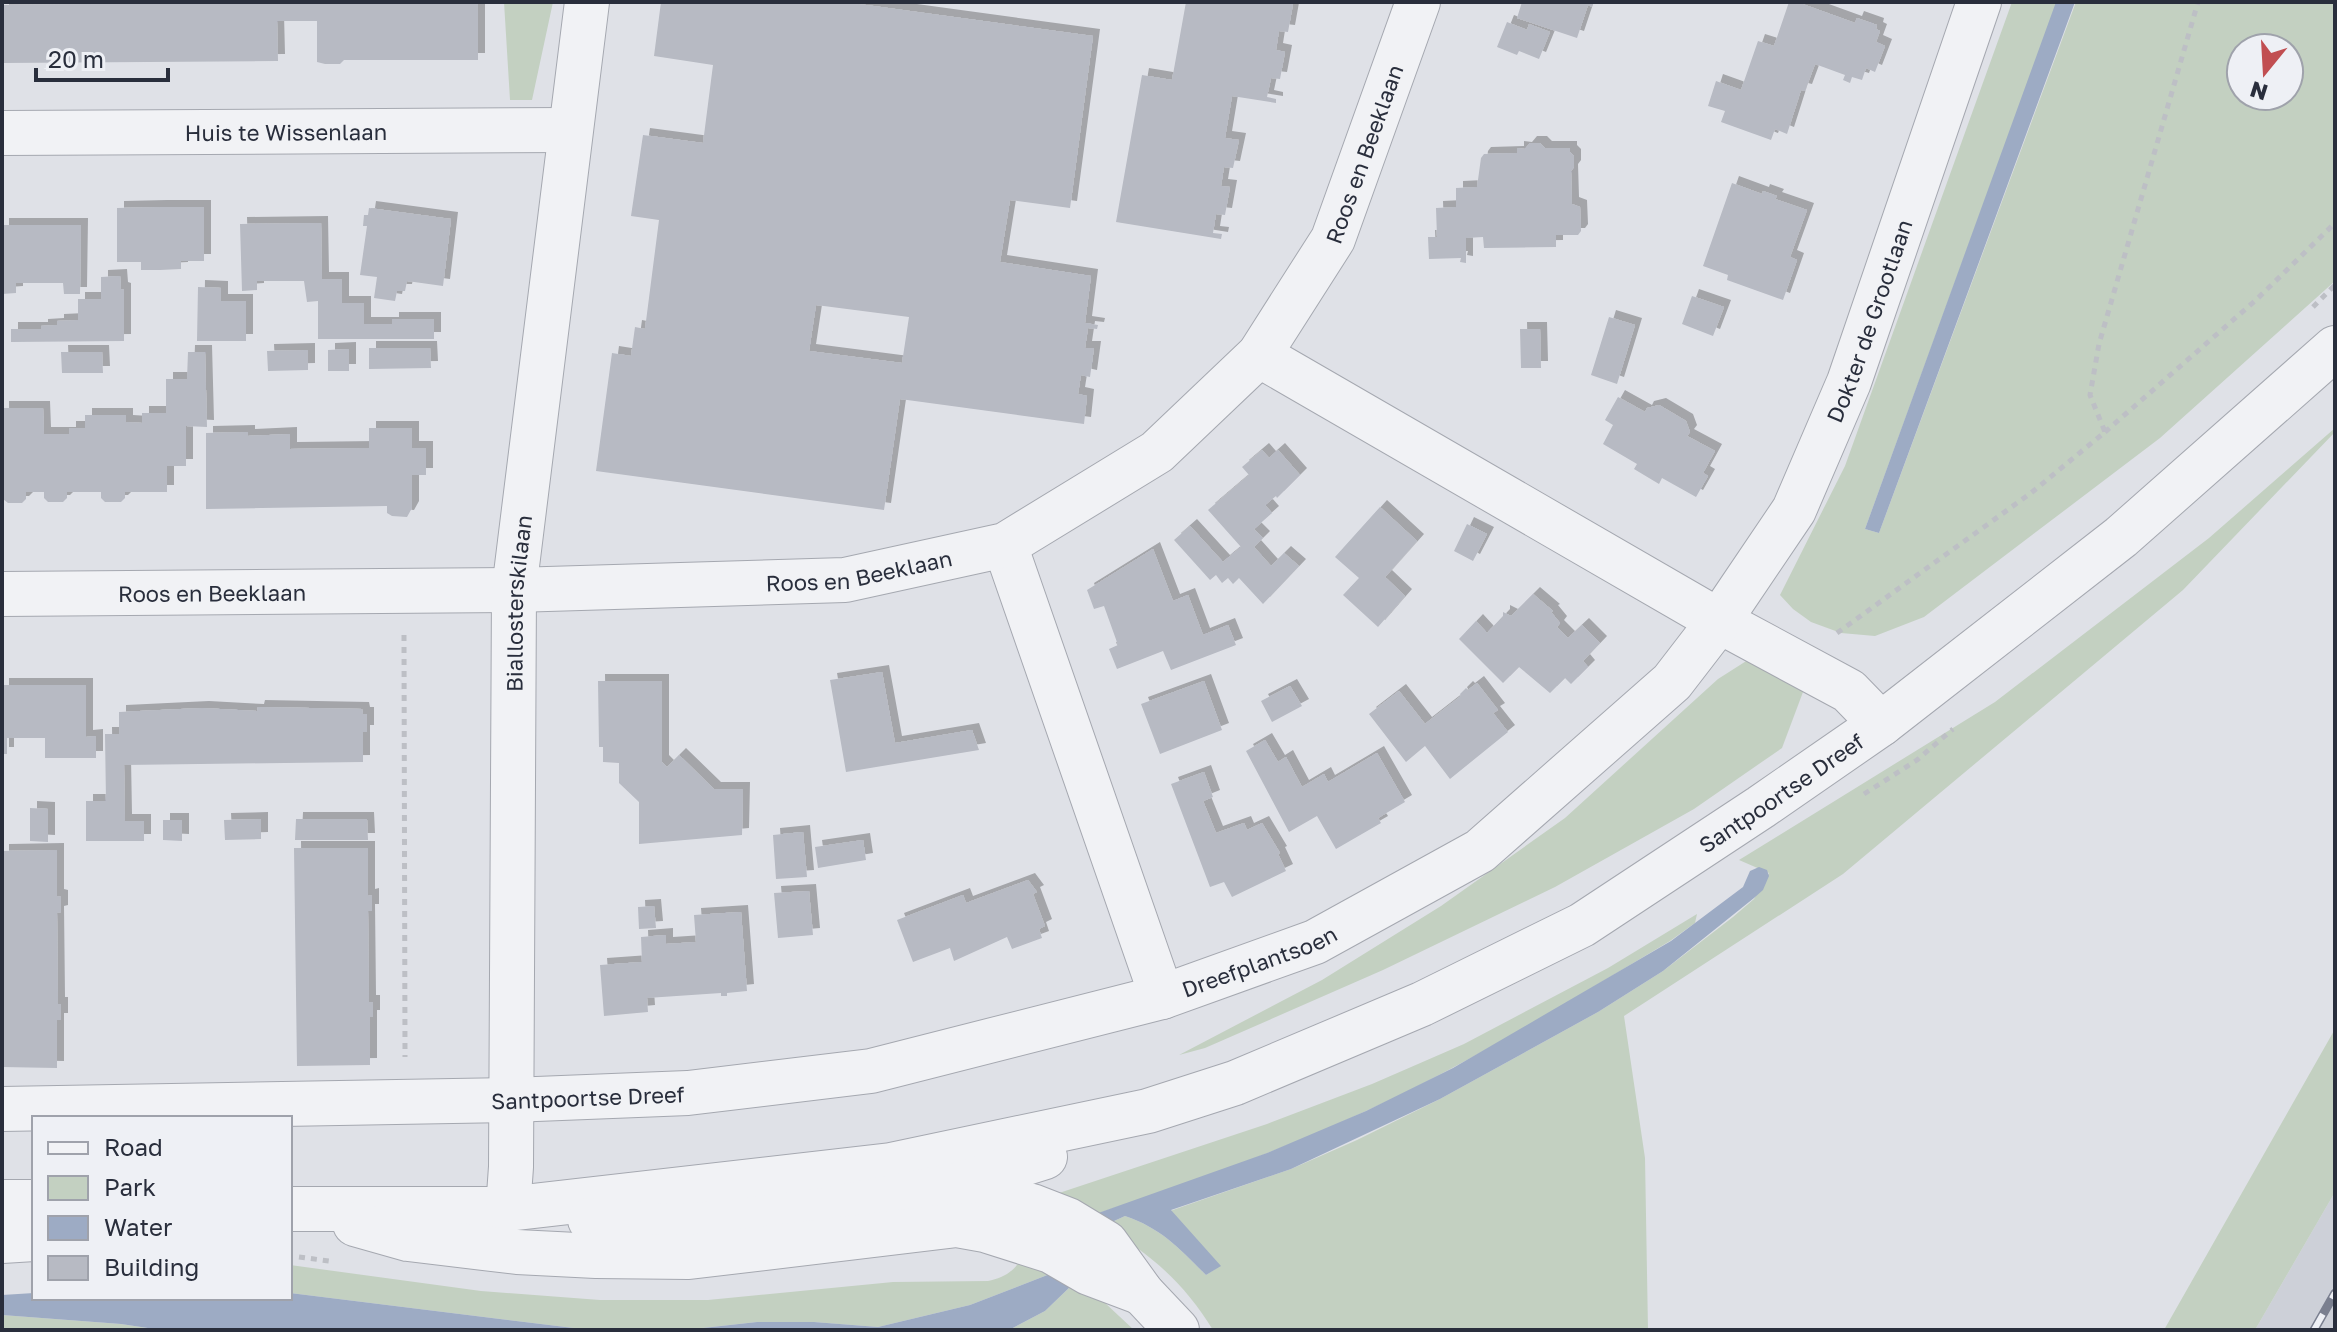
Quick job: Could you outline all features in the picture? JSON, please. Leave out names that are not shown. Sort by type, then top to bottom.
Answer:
[{"type":"street","name":"Biallosterskilaan","points":[[508,1209],[514,590],[587,2]]},
{"type":"street","name":"Roos en Beeklaan","points":[[2,594],[514,590],[845,580],[1005,545],[1157,452],[1259,355],[1333,239],[1418,2]]},
{"type":"street","name":"Dokter de Grootlaan","points":[[1719,621],[1794,510],[1849,382],[1979,2]]},
{"type":"street","name":"Huis te Wissenlaan","points":[[2,133],[569,130]]},
{"type":"street","name":"Santpoortse Dreef","points":[[295,1209],[508,1209],[891,1165],[1148,1111],[1235,1083],[1422,1004],[1582,925],[1761,807],[1881,724],[2121,537],[2335,348]]},
{"type":"street","points":[[1259,355],[1719,621],[1849,691],[1881,724]]},
{"type":"street","name":"Dreefplantsoen","points":[[1005,545],[1162,997],[1315,942],[1480,851],[1672,682],[1719,621]]},
{"type":"street","name":"Santpoortse Dreef","points":[[2,1109],[511,1100],[688,1093],[871,1071],[1162,997]]},
{"type":"street","name":"Santpoortse Dreef","points":[[508,1209],[587,1220],[667,1226],[724,1223],[824,1210],[960,1184],[1045,1157],[1148,1111]]},
{"type":"street","points":[[891,1165],[960,1184],[1098,1258],[1142,1293],[1177,1330]]},
{"type":"street","points":[[2,1202],[32,1202]]},
{"type":"street","points":[[295,1209],[408,1239],[580,1256],[689,1257],[957,1225],[1059,1236]]},
{"type":"street","points":[[2,1241],[32,1239]]},
{"type":"path","points":[[2105,432],[2090,395],[2099,344],[2198,2]]},
{"type":"path","points":[[1796,663],[2031,493],[2256,300],[2335,223]]},
{"type":"path","points":[[404,591],[405,1102]]},
{"type":"shaded area","points":[[2335,1192],[2335,1330],[2255,1330]]},
{"type":"green space","points":[[504,2],[553,2],[532,100],[510,100]]},
{"type":"green space","points":[[2012,2],[2057,2],[1865,529],[1879,533],[2076,2],[2335,2],[2335,281],[2160,438],[1924,617],[1875,636],[1841,633],[1811,622],[1780,595],[1845,466]]},
{"type":"green space","points":[[2335,428],[2335,432],[2183,590],[1843,874],[1624,1016],[1645,1158],[1648,1330],[1213,1330],[1191,1298],[1165,1271],[1103,1226],[1125,1216],[1160,1233],[1206,1275],[1220,1266],[1170,1211],[1291,1169],[1357,1140],[1440,1099],[1598,1012],[1663,971],[1754,899],[1769,873],[1739,860],[1995,702],[2209,538]]},
{"type":"green space","points":[[1751,658],[1800,686],[1803,692],[1782,748],[1694,809],[1555,887],[1383,970],[1205,1048],[1179,1055],[1322,980],[1441,906],[1565,818],[1718,679]]},
{"type":"green space","points":[[1697,914],[1695,923],[1670,941],[1521,1030],[1405,1092],[1298,1141],[1087,1217],[1047,1197],[1267,1124],[1372,1084],[1464,1044],[1608,968]]},
{"type":"green space","points":[[2335,1029],[2335,1192],[2255,1330],[2164,1330]]},
{"type":"green space","points":[[1022,1256],[1050,1274],[970,1305],[878,1327],[757,1322],[694,1329],[590,1330],[292,1293],[292,1265],[481,1291],[600,1300],[708,1300],[893,1282],[988,1281],[999,1278],[1016,1266]]},
{"type":"green space","points":[[1071,1286],[1104,1302],[1134,1330],[1009,1330],[1045,1311]]},
{"type":"green space","points":[[2,1315],[121,1324],[161,1330],[2,1330]]},
{"type":"water","points":[[2056,2],[2075,2],[1879,533],[1865,529]]},
{"type":"water","points":[[1759,867],[1767,870],[1769,876],[1763,890],[1663,971],[1598,1012],[1440,1099],[1291,1169],[1171,1210],[1221,1266],[1206,1275],[1160,1233],[1125,1216],[1103,1226],[1071,1286],[1045,1311],[1009,1330],[637,1330],[694,1329],[757,1322],[878,1327],[970,1305],[1050,1274],[1087,1217],[1267,1153],[1366,1111],[1453,1068],[1671,941],[1743,887],[1750,871]]},
{"type":"water","points":[[32,1293],[32,1300],[292,1300],[292,1293],[590,1330],[161,1330],[2,1315],[2,1295]]},
{"type":"building","points":[[478,2],[478,60],[344,60],[340,64],[325,64],[317,62],[317,21],[277,21],[278,61],[2,63],[2,5]]},
{"type":"building","points":[[661,2],[844,2],[1093,36],[1070,208],[1010,200],[1000,262],[1091,276],[1085,323],[1098,325],[1097,329],[1088,328],[1085,348],[1094,348],[1090,377],[1081,375],[1078,394],[1087,396],[1084,424],[900,399],[884,510],[596,471],[612,353],[631,356],[635,327],[645,329],[659,220],[631,216],[643,135],[703,143],[713,65],[654,56]],"holes":[[[816,305],[909,317],[902,363],[809,351]]]},
{"type":"building","points":[[1186,2],[1293,4],[1288,32],[1279,31],[1276,50],[1285,52],[1280,79],[1271,78],[1267,97],[1276,99],[1276,103],[1232,96],[1225,138],[1239,140],[1233,168],[1224,167],[1221,186],[1230,187],[1225,215],[1216,214],[1213,233],[1222,234],[1221,239],[1116,222],[1142,75],[1172,80]]},
{"type":"building","points":[[1522,2],[1594,2],[1592,7],[1588,5],[1577,38],[1517,18]]},
{"type":"building","points":[[1789,2],[1797,2],[1855,23],[1857,18],[1877,25],[1876,29],[1880,31],[1876,42],[1885,46],[1875,72],[1866,68],[1862,80],[1852,77],[1850,83],[1843,80],[1845,75],[1815,64],[1805,91],[1801,90],[1787,134],[1775,129],[1771,140],[1721,122],[1725,111],[1708,106],[1716,81],[1741,90],[1758,41],[1774,46]]},
{"type":"building","points":[[1507,22],[1527,30],[1529,24],[1550,32],[1539,59],[1497,47]]},
{"type":"building","points":[[1530,143],[1540,143],[1545,148],[1570,148],[1574,156],[1572,204],[1580,207],[1581,231],[1578,235],[1556,235],[1556,247],[1484,248],[1483,237],[1466,238],[1466,263],[1460,262],[1461,258],[1429,259],[1428,237],[1437,237],[1436,208],[1456,207],[1456,188],[1477,187],[1484,154],[1517,153],[1517,148],[1525,149]]},
{"type":"building","points":[[1732,183],[1777,196],[1775,199],[1807,210],[1790,257],[1797,260],[1783,300],[1727,280],[1728,275],[1703,266]]},
{"type":"building","points":[[204,207],[204,261],[181,261],[181,269],[160,270],[141,270],[141,262],[117,262],[117,208]]},
{"type":"building","points":[[369,208],[451,219],[443,286],[407,281],[405,291],[397,291],[395,301],[374,298],[377,277],[360,275],[367,226],[363,226],[364,215],[368,215]]},
{"type":"building","points":[[321,223],[322,279],[342,279],[342,303],[364,303],[364,324],[392,324],[392,319],[434,319],[434,339],[318,339],[318,301],[307,302],[304,281],[257,281],[257,290],[242,291],[240,224]]},
{"type":"building","points":[[2,225],[81,225],[80,294],[64,294],[63,283],[16,283],[16,293],[2,294]]},
{"type":"building","points":[[120,276],[121,289],[124,290],[124,341],[11,342],[11,329],[41,329],[41,326],[57,325],[57,321],[78,320],[78,299],[101,299],[101,277]]},
{"type":"building","points":[[198,287],[221,288],[221,301],[246,301],[246,341],[197,341]]},
{"type":"building","points":[[1692,296],[1724,307],[1713,336],[1682,324]]},
{"type":"building","points":[[1609,317],[1635,325],[1617,384],[1591,375]]},
{"type":"building","points":[[1520,329],[1540,329],[1541,368],[1521,368]]},
{"type":"building","points":[[369,348],[430,348],[431,368],[369,369]]},
{"type":"building","points":[[349,349],[349,371],[328,371],[328,350]]},
{"type":"building","points":[[308,350],[308,370],[268,371],[267,351]]},
{"type":"building","points":[[61,352],[102,352],[103,373],[62,373]]},
{"type":"building","points":[[188,352],[205,352],[207,427],[186,426],[186,466],[167,466],[167,492],[125,492],[121,502],[105,502],[101,492],[67,492],[63,502],[48,502],[44,492],[26,492],[22,503],[8,503],[3,499],[2,408],[43,408],[44,434],[69,434],[69,428],[85,428],[85,415],[126,415],[126,422],[142,423],[142,413],[166,413],[166,379],[187,379]]},
{"type":"building","points":[[1618,397],[1645,412],[1647,408],[1659,405],[1686,421],[1690,432],[1687,436],[1715,451],[1703,473],[1708,476],[1696,497],[1662,478],[1659,484],[1634,469],[1637,464],[1603,444],[1613,425],[1605,420]]},
{"type":"building","points":[[369,428],[412,428],[412,448],[426,448],[426,475],[412,475],[412,508],[407,517],[392,516],[387,513],[387,506],[206,509],[206,433],[248,432],[248,436],[290,434],[290,449],[369,448]]},
{"type":"building","points":[[1262,450],[1269,458],[1278,450],[1300,475],[1277,498],[1265,505],[1272,513],[1254,529],[1263,538],[1254,547],[1271,566],[1284,553],[1299,566],[1263,604],[1239,578],[1233,584],[1228,578],[1222,583],[1216,575],[1210,580],[1174,540],[1190,526],[1223,562],[1241,547],[1208,510],[1249,475],[1242,467]]},
{"type":"building","points":[[1380,507],[1417,541],[1385,577],[1405,596],[1378,627],[1343,595],[1359,578],[1335,557]]},
{"type":"building","points":[[1467,524],[1487,534],[1473,561],[1454,551]]},
{"type":"building","points":[[1153,549],[1173,601],[1188,595],[1203,635],[1228,625],[1236,645],[1171,670],[1163,651],[1117,669],[1109,649],[1118,645],[1104,606],[1094,609],[1087,590]]},
{"type":"building","points":[[1533,594],[1553,611],[1560,623],[1557,627],[1568,638],[1582,625],[1600,643],[1583,661],[1588,667],[1571,684],[1565,678],[1550,693],[1519,667],[1503,683],[1459,639],[1476,621],[1487,633],[1503,616],[1503,612],[1511,616]]},
{"type":"building","points":[[882,672],[895,743],[972,730],[979,750],[846,772],[830,680]]},
{"type":"building","points":[[598,681],[662,681],[662,762],[667,767],[679,755],[714,789],[743,789],[742,835],[639,844],[639,802],[619,783],[619,763],[603,762],[603,747],[599,747]]},
{"type":"building","points":[[1204,681],[1222,730],[1160,754],[1141,704]]},
{"type":"building","points":[[1477,683],[1498,710],[1493,713],[1508,732],[1450,779],[1425,746],[1406,762],[1369,714],[1399,691],[1425,724],[1461,696],[1466,688],[1468,690]]},
{"type":"building","points":[[2,685],[86,685],[86,737],[96,736],[96,758],[45,758],[45,738],[7,738],[7,754],[2,754]]},
{"type":"building","points":[[1290,686],[1302,706],[1272,722],[1261,701]]},
{"type":"building","points":[[258,707],[362,709],[363,714],[367,714],[367,732],[363,732],[363,762],[124,765],[125,821],[144,821],[144,841],[86,841],[86,801],[106,801],[105,734],[119,734],[119,712],[202,708],[257,711]]},
{"type":"building","points":[[1265,740],[1278,762],[1286,757],[1302,787],[1324,774],[1328,782],[1377,753],[1405,802],[1378,818],[1381,823],[1336,849],[1317,816],[1289,832],[1246,751]]},
{"type":"building","points":[[1204,772],[1213,797],[1203,801],[1216,833],[1244,823],[1247,830],[1262,823],[1280,853],[1286,871],[1232,897],[1224,882],[1210,887],[1171,784]]},
{"type":"building","points":[[30,808],[48,809],[48,842],[30,841]]},
{"type":"building","points":[[261,819],[261,839],[225,840],[224,820]]},
{"type":"building","points":[[296,819],[367,819],[368,840],[295,840]]},
{"type":"building","points":[[163,820],[182,820],[182,841],[163,840]]},
{"type":"building","points":[[803,832],[807,877],[776,879],[773,835]]},
{"type":"building","points":[[863,840],[866,860],[818,868],[815,847]]},
{"type":"building","points":[[294,848],[368,848],[368,896],[372,895],[372,911],[368,911],[369,1002],[373,1002],[370,1065],[297,1066]]},
{"type":"building","points":[[57,850],[57,896],[61,897],[61,912],[57,913],[58,1004],[61,1004],[61,1020],[57,1020],[57,1068],[2,1067],[2,851]]},
{"type":"building","points":[[1028,880],[1037,892],[1033,894],[1045,926],[1039,929],[1042,938],[1012,949],[1007,937],[954,961],[950,948],[913,962],[897,920],[963,895],[966,903]]},
{"type":"building","points":[[809,891],[813,935],[778,938],[774,893]]},
{"type":"building","points":[[654,906],[656,928],[639,929],[638,907]]},
{"type":"building","points":[[741,912],[747,991],[727,993],[727,996],[721,996],[721,993],[647,998],[648,1012],[604,1016],[600,965],[642,962],[641,937],[666,935],[666,944],[696,942],[694,915]]},
{"type":"railway","points":[[2314,1330],[2335,1293]]}]
